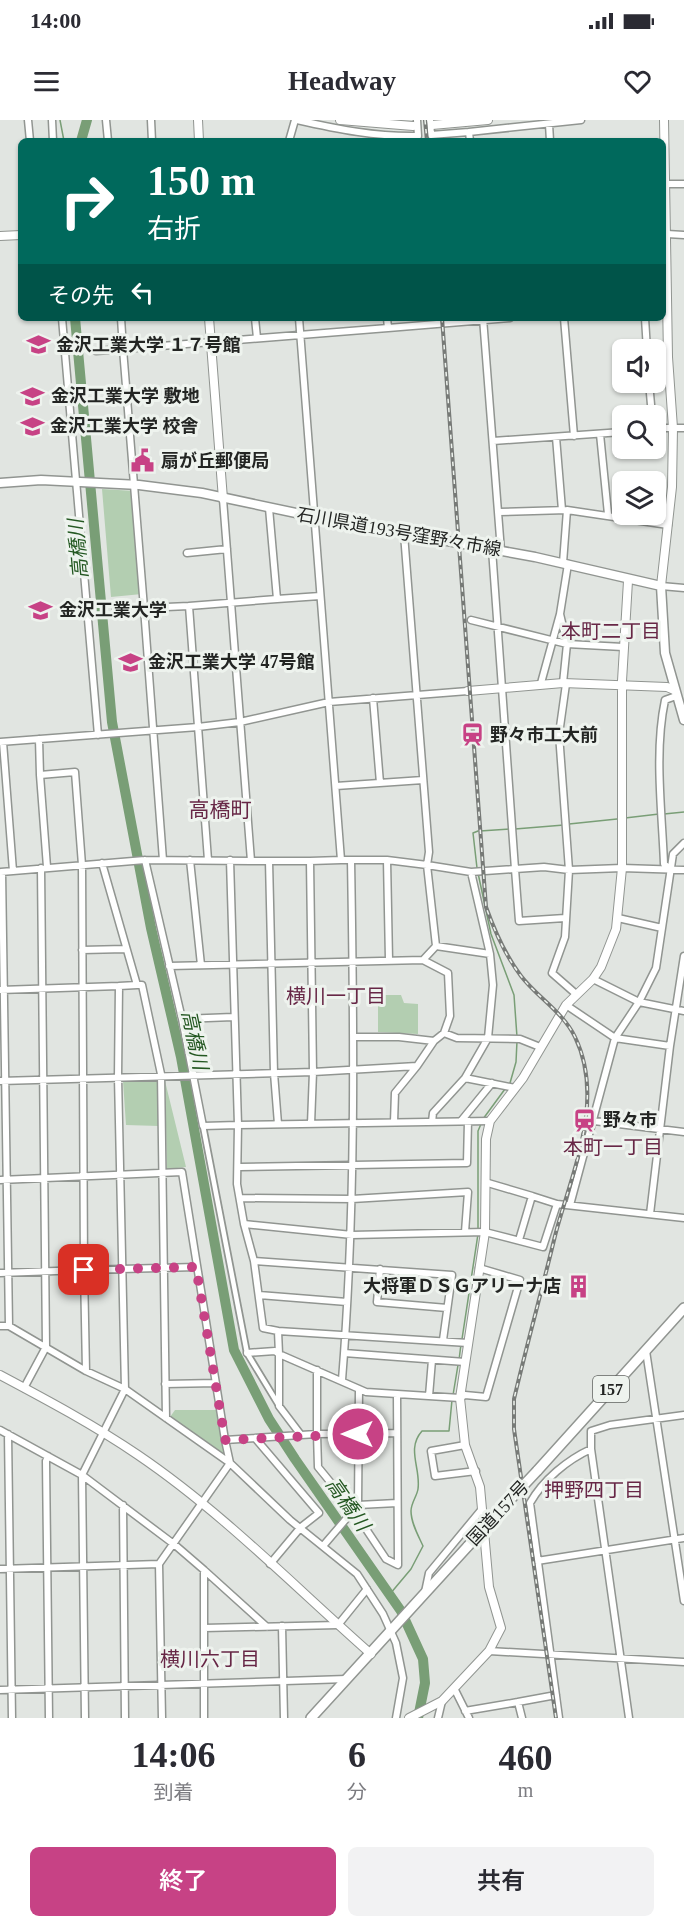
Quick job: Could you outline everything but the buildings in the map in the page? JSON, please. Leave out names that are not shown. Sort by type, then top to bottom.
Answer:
[{"type":"highway","name":"国道157号","points":[[311,1718],[684,1308]]},
{"type":"main road","name":"石川県道193号窪野々市線","points":[[0,483],[104,483],[202,493],[315,517],[496,550],[661,586]]},
{"type":"main road","points":[[661,586],[666,653],[684,720]]},
{"type":"street","points":[[28,120],[30,138]]},
{"type":"street","points":[[52,120],[53,138]]},
{"type":"street","points":[[106,120],[108,138]]},
{"type":"street","points":[[151,120],[152,138]]},
{"type":"street","points":[[198,120],[199,138]]},
{"type":"street","points":[[290,138],[296,120],[367,135],[405,138]]},
{"type":"street","points":[[340,120],[415,123],[418,138]]},
{"type":"street","points":[[488,120],[431,123],[431,135],[581,120]]},
{"type":"street","points":[[664,120],[664,138]]},
{"type":"street","points":[[549,124],[550,138]]},
{"type":"street","points":[[469,132],[470,138]]},
{"type":"street","points":[[666,184],[684,184]]},
{"type":"street","points":[[666,209],[666,305],[673,428],[668,525],[661,586],[684,588]]},
{"type":"street","points":[[667,234],[684,235]]},
{"type":"street","points":[[0,236],[18,235]]},
{"type":"street","points":[[62,321],[98,735]]},
{"type":"street","points":[[121,321],[164,860]]},
{"type":"street","points":[[209,321],[251,861]]},
{"type":"street","points":[[255,321],[257,338]]},
{"type":"street","points":[[300,321],[341,860]]},
{"type":"street","points":[[387,321],[388,328]]},
{"type":"street","points":[[96,351],[462,321]]},
{"type":"street","points":[[483,321],[499,512],[496,550],[496,625],[519,921],[565,918]]},
{"type":"street","points":[[564,321],[574,436]]},
{"type":"street","points":[[645,321],[646,339]]},
{"type":"street","points":[[666,428],[684,428]]},
{"type":"street","points":[[493,441],[612,433]]},
{"type":"street","points":[[600,434],[608,514]]},
{"type":"street","points":[[541,683],[560,614],[565,564],[565,510],[556,437]]},
{"type":"street","points":[[269,508],[277,599]]},
{"type":"street","points":[[499,512],[565,510],[608,514],[668,525]]},
{"type":"street","points":[[404,534],[429,852],[427,865],[436,946],[423,960]]},
{"type":"street","points":[[187,553],[227,549]]},
{"type":"street","points":[[409,1718],[442,1701],[489,1651],[499,1634],[501,1623],[489,1587],[476,1471],[465,1445],[455,1398],[463,1342],[479,1268],[481,1232],[488,1183],[485,1120],[514,1087],[566,1005],[593,979],[601,967],[618,918],[623,819],[623,647],[628,580]]},
{"type":"street","points":[[116,610],[320,596]]},
{"type":"street","points":[[189,606],[208,860]]},
{"type":"street","points":[[560,614],[567,644],[559,734],[569,870],[565,918],[566,937],[552,973],[576,994]]},
{"type":"street","points":[[471,620],[567,644],[623,647]]},
{"type":"street","points":[[13,871],[1,742],[198,727],[240,722],[329,702],[541,683],[667,687],[678,692]]},
{"type":"street","points":[[669,868],[664,864],[662,815],[663,711],[665,700],[678,692]]},
{"type":"street","points":[[373,698],[380,783]]},
{"type":"street","points":[[24,1388],[46,1347],[44,868],[39,739]]},
{"type":"street","points":[[40,775],[75,772],[82,865],[86,1371]]},
{"type":"street","points":[[336,786],[423,780]]},
{"type":"street","points":[[570,1206],[615,1038],[639,1002],[656,968],[669,868],[673,854],[684,843]]},
{"type":"street","points":[[145,860],[194,1074],[248,1353],[299,1435]]},
{"type":"street","points":[[9,1326],[4,1180],[1,872],[145,860],[387,860],[475,872],[544,867],[569,870],[669,868],[684,870]]},
{"type":"street","points":[[190,860],[201,965]]},
{"type":"street","points":[[230,860],[234,964],[233,1017],[240,1167],[237,1184],[254,1261],[263,1328],[278,1332],[463,1342]]},
{"type":"street","points":[[342,1380],[352,1235],[354,1123],[351,860]]},
{"type":"street","points":[[387,860],[389,960]]},
{"type":"street","points":[[269,861],[274,1073],[278,1124]]},
{"type":"street","points":[[310,861],[312,1124]]},
{"type":"street","points":[[102,863],[136,985]]},
{"type":"street","points":[[432,1122],[433,1113],[465,1078],[488,1038],[493,985],[490,954],[475,872]]},
{"type":"street","points":[[618,918],[662,927]]},
{"type":"street","points":[[436,946],[490,954]]},
{"type":"street","points":[[82,950],[125,949]]},
{"type":"street","points":[[650,1214],[670,1046],[684,956]]},
{"type":"street","points":[[170,966],[423,960],[448,973],[450,1016],[444,1033],[434,1041],[395,1093],[394,1122]]},
{"type":"street","points":[[593,979],[639,1002],[684,1011]]},
{"type":"street","points":[[2,990],[142,985],[164,1074],[166,1418]]},
{"type":"street","points":[[86,1718],[82,1475],[126,1389],[118,1077],[119,986]]},
{"type":"street","points":[[566,1005],[615,1038],[670,1046]]},
{"type":"street","points":[[182,1019],[233,1017]]},
{"type":"street","points":[[444,1033],[457,1038],[518,1038],[540,1047]]},
{"type":"street","points":[[354,1037],[399,1037],[434,1041]]},
{"type":"street","points":[[3,1081],[164,1074],[236,1075],[417,1066]]},
{"type":"street","points":[[465,1078],[514,1087]]},
{"type":"street","points":[[240,1167],[466,1163],[464,1121],[492,1083]]},
{"type":"street","points":[[203,1126],[485,1120]]},
{"type":"street","points":[[594,1121],[684,1131]]},
{"type":"street","points":[[4,1180],[182,1172],[230,1463],[203,1505],[159,1564],[162,1718]]},
{"type":"street","points":[[488,1183],[557,1204],[684,1218]]},
{"type":"street","points":[[241,1198],[352,1199],[468,1192],[465,1232]]},
{"type":"street","points":[[519,1240],[532,1196]]},
{"type":"street","points":[[244,1224],[352,1235],[481,1232],[543,1247],[557,1204]]},
{"type":"street","points":[[254,1261],[452,1275],[443,1340]]},
{"type":"street","points":[[0,1273],[196,1267]]},
{"type":"street","points":[[248,1353],[275,1351],[359,1389],[455,1398],[465,1395],[486,1397],[520,1280],[479,1268]]},
{"type":"street","points":[[380,1269],[377,1302],[447,1308]]},
{"type":"street","points":[[259,1295],[347,1302]]},
{"type":"street","points":[[0,1326],[9,1326],[86,1371],[126,1389],[230,1463],[357,1575],[383,1614],[396,1643],[403,1678],[396,1718]]},
{"type":"street","points":[[278,1332],[279,1406]]},
{"type":"street","points":[[646,1351],[684,1601]]},
{"type":"street","points":[[344,1353],[460,1362]]},
{"type":"street","points":[[429,1396],[432,1360]]},
{"type":"street","points":[[317,1370],[318,1467],[354,1511],[386,1559],[398,1565],[397,1394]]},
{"type":"street","points":[[0,1375],[104,1433],[139,1456],[203,1505],[371,1654]]},
{"type":"street","points":[[165,1384],[216,1383]]},
{"type":"street","points":[[323,1546],[358,1505],[359,1389]]},
{"type":"street","points":[[629,1718],[604,1550],[591,1449],[591,1431],[610,1425],[684,1415]]},
{"type":"street","points":[[0,1430],[82,1475],[123,1505],[204,1570],[267,1627]]},
{"type":"street","points":[[225,1440],[317,1434],[396,1433]]},
{"type":"street","points":[[8,1434],[12,1718]]},
{"type":"street","points":[[255,1438],[319,1514],[301,1527],[270,1564]]},
{"type":"street","points":[[0,1445],[9,1445]]},
{"type":"street","points":[[465,1445],[431,1451],[435,1476],[476,1471]]},
{"type":"street","points":[[559,1718],[530,1503],[550,1478],[577,1456],[591,1449]]},
{"type":"street","points":[[48,1456],[46,1461],[49,1718]]},
{"type":"street","points":[[0,1500],[9,1501]]},
{"type":"street","points":[[358,1505],[397,1503]]},
{"type":"street","points":[[123,1505],[125,1718]]},
{"type":"street","points":[[422,1596],[429,1573],[482,1509]]},
{"type":"street","points":[[537,1561],[684,1538]]},
{"type":"street","points":[[0,1569],[159,1564]]},
{"type":"street","points":[[204,1570],[204,1718]]},
{"type":"street","points":[[338,1625],[367,1589]]},
{"type":"street","points":[[204,1628],[338,1625]]},
{"type":"street","points":[[282,1626],[284,1718]]},
{"type":"street","points":[[489,1651],[684,1662]]},
{"type":"street","points":[[0,1690],[347,1679]]},
{"type":"street","points":[[454,1688],[469,1718]]},
{"type":"street","points":[[465,1711],[556,1695]]},
{"type":"street","points":[[438,1718],[442,1701]]},
{"type":"street","points":[[518,1702],[522,1718]]},
{"type":"green space","points":[[102,489],[134,491],[142,594],[111,597]]},
{"type":"green space","points":[[378,995],[401,995],[404,1003],[418,1004],[418,1034],[378,1032]]},
{"type":"green space","points":[[158,1079],[159,1126],[126,1125],[123,1081]]},
{"type":"green space","points":[[165,1081],[186,1167],[167,1169]]},
{"type":"green space","points":[[175,1410],[216,1410],[226,1459],[170,1417]]},
{"type":"waterway","points":[[60,120],[63,138]]},
{"type":"waterway","name":"高橋川","points":[[82,138],[87,120]]},
{"type":"waterway","name":"高橋川","points":[[75,321],[112,722],[151,928],[181,1057],[234,1350],[269,1419],[401,1611],[423,1659],[425,1683],[418,1718]]},
{"type":"waterway","points":[[664,814],[684,812]]},
{"type":"waterway","points":[[625,818],[659,814]]},
{"type":"waterway","points":[[569,824],[617,819]]},
{"type":"waterway","points":[[515,829],[564,825]]},
{"type":"waterway","points":[[480,831],[510,829]]},
{"type":"waterway","points":[[477,868],[473,833],[478,831]]},
{"type":"waterway","points":[[478,873],[491,934],[514,995],[517,1037]]},
{"type":"waterway","points":[[510,1083],[516,1062],[517,1041]]},
{"type":"waterway","points":[[483,1119],[505,1089]]},
{"type":"waterway","points":[[478,1229],[478,1131],[481,1124]]},
{"type":"waterway","points":[[462,1339],[478,1234]]},
{"type":"waterway","points":[[459,1360],[461,1344]]},
{"type":"waterway","points":[[453,1395],[458,1365]]},
{"type":"waterway","points":[[390,1594],[411,1569],[423,1546],[411,1515],[418,1489],[414,1452],[417,1438],[422,1431],[449,1431],[452,1400]]},
{"type":"railway","points":[[425,120],[427,138]]},
{"type":"railway","points":[[442,321],[486,907],[501,943],[515,968],[527,984],[557,1012],[570,1028],[584,1061],[587,1086],[587,1112],[577,1163],[555,1236],[514,1399],[514,1429],[556,1718]]},
{"type":"place","name":"金沢工業大学 １７号館","points":[[38,345]]},
{"type":"place","name":"金沢工業大学 敷地","points":[[33,396]]},
{"type":"place","name":"金沢工業大学 校舎","points":[[32,426]]},
{"type":"place","name":"扇が丘郵便局","points":[[143,461]]},
{"type":"place","name":"金沢工業大学","points":[[41,610]]},
{"type":"place","name":"金沢工業大学 47号館","points":[[130,662]]},
{"type":"place","name":"野々市工大前","points":[[472,735]]},
{"type":"place","name":"野々市","points":[[585,1120]]},
{"type":"place","name":"大将軍ＤＳＧアリーナ店","points":[[579,1286]]},
{"type":"district","name":"本町二丁目","points":[[611,631]]},
{"type":"district","name":"高橋町","points":[[220,810]]},
{"type":"district","name":"横川一丁目","points":[[336,996]]},
{"type":"district","name":"本町一丁目","points":[[613,1147]]},
{"type":"district","name":"押野四丁目","points":[[594,1490]]},
{"type":"district","name":"横川六丁目","points":[[210,1659]]},
{"type":"route","points":[[84,1270],[196,1267],[225,1440],[317,1434],[358,1434]]}]
